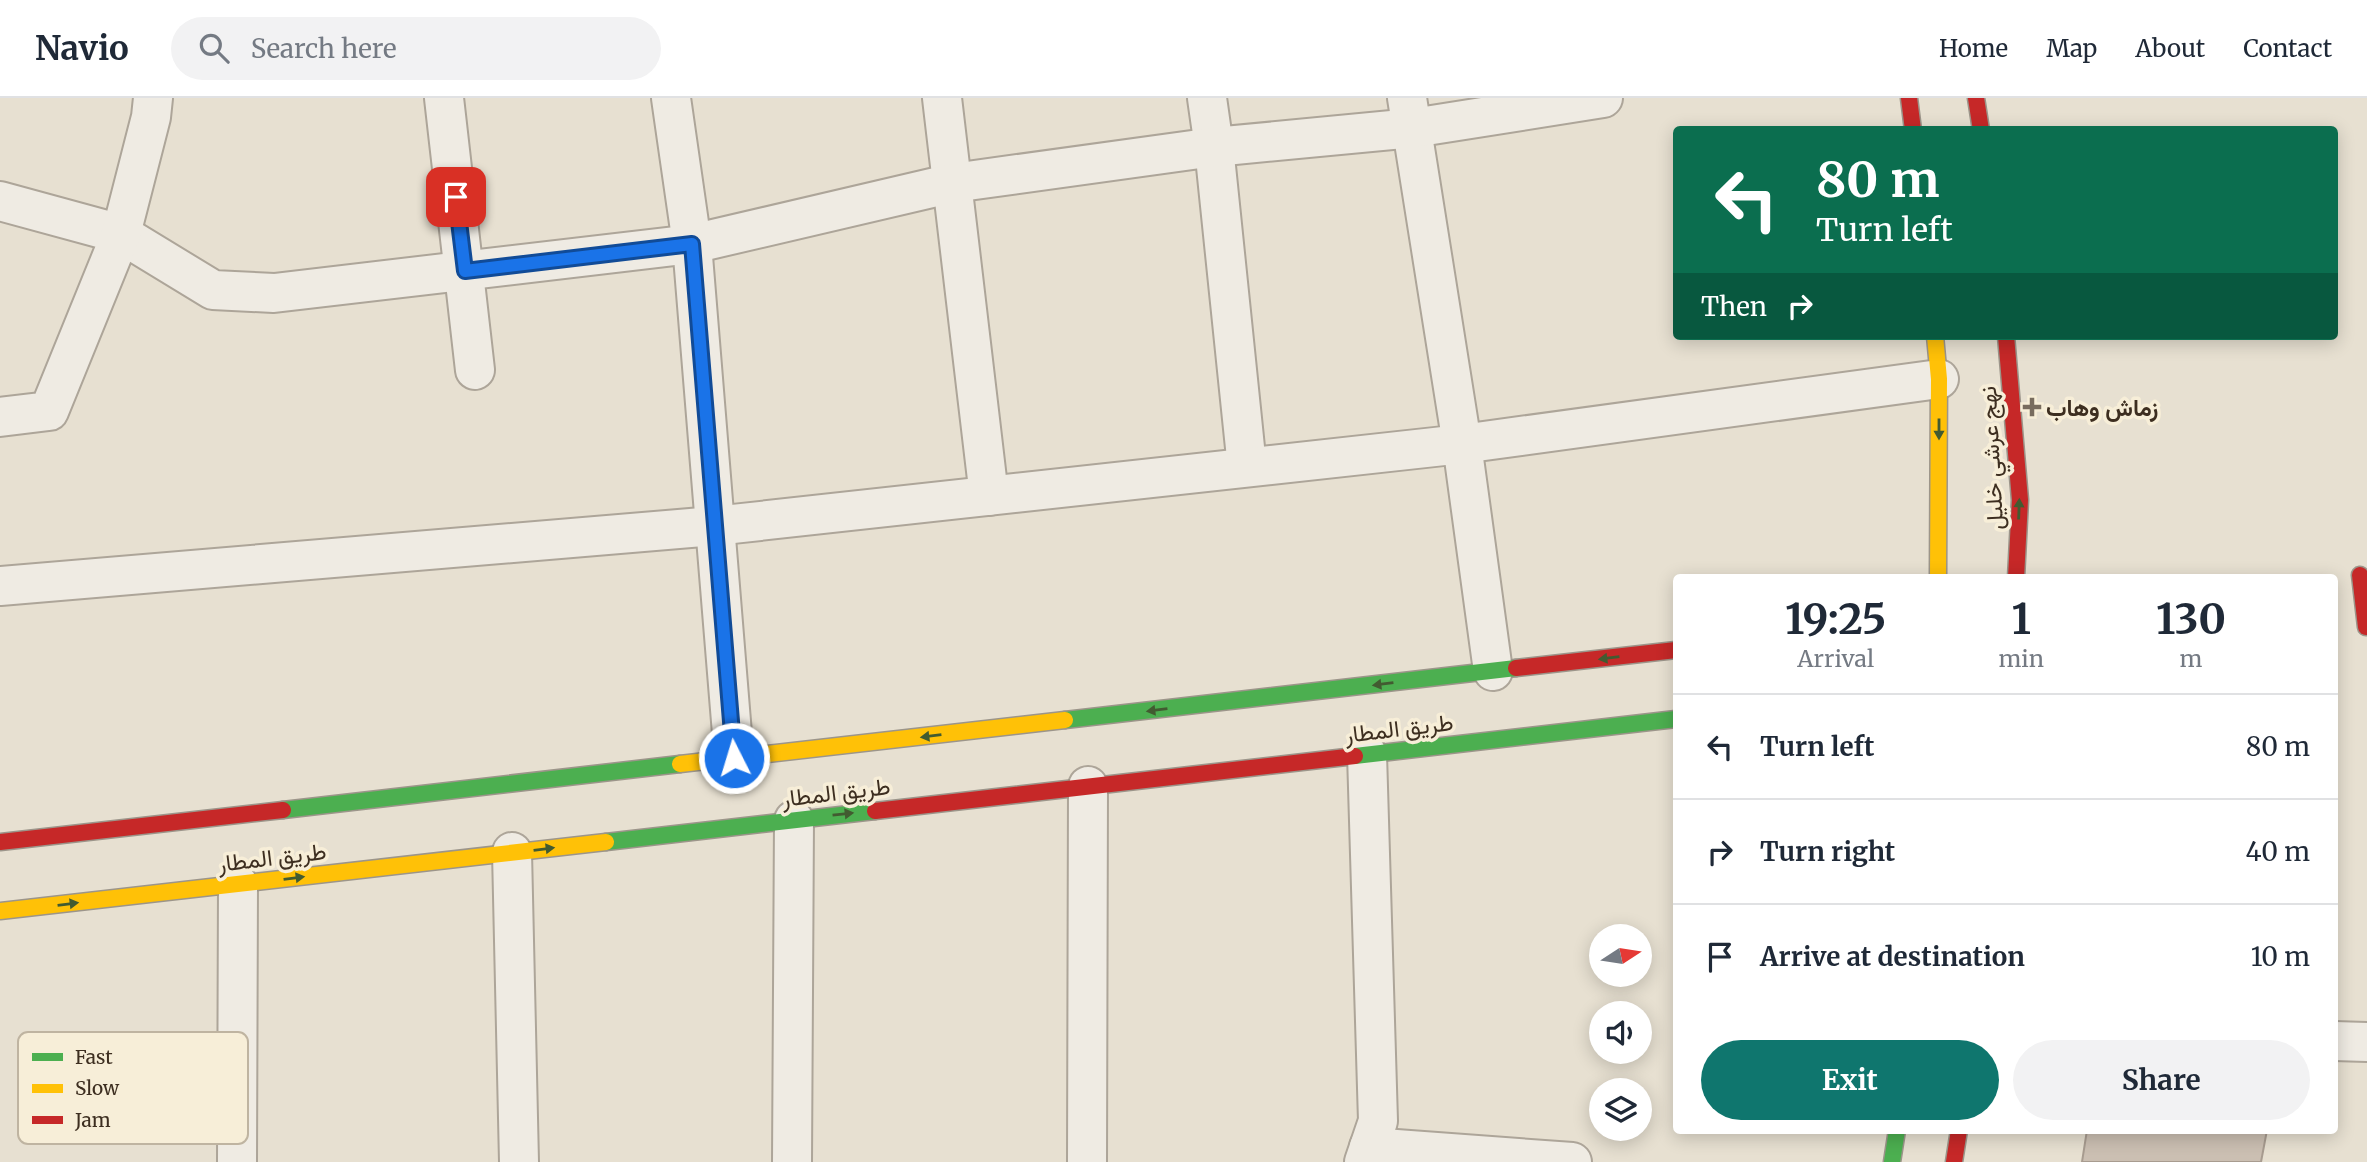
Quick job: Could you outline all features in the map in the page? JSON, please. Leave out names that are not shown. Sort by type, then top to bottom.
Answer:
[{"type":"main road","points":[[1909,98],[1912,126]]},
{"type":"main road","points":[[1976,98],[1980,126]]},
{"type":"main road","name":"نهج عرشي خليل","points":[[1935,340],[1940,380],[1938,574]]},
{"type":"main road","name":"نهج عرشي خليل","points":[[2006,340],[2020,500],[2015,574]]},
{"type":"main road","points":[[2358,576],[2361,630]]},
{"type":"main road","name":"طريق المطار","points":[[0,842],[1673,650]]},
{"type":"main road","name":"طريق المطار","points":[[0,911],[1673,719]]},
{"type":"main road","points":[[1892,1162],[1896,1134]]},
{"type":"main road","points":[[1954,1162],[1958,1134]]},
{"type":"street","points":[[0,417],[49,411],[121,234],[151,117],[153,98]]},
{"type":"street","points":[[444,98],[475,370]]},
{"type":"street","points":[[671,98],[692,244],[734,758]]},
{"type":"street","points":[[942,98],[989,496]]},
{"type":"street","points":[[1207,98],[1247,467]]},
{"type":"street","points":[[0,201],[121,234],[214,290],[274,293],[692,244],[953,183],[1214,147],[1410,113],[1603,98]]},
{"type":"street","points":[[1410,113],[1462,444],[1493,671]]},
{"type":"street","points":[[0,586],[714,526],[1462,444],[1940,380]]},
{"type":"street","points":[[1367,754],[1378,1121],[1367,1154],[1572,1162]]},
{"type":"street","points":[[1087,786],[1087,1162]]},
{"type":"street","points":[[792,1162],[794,820]]},
{"type":"street","points":[[512,852],[519,1162]]},
{"type":"street","points":[[238,1032],[239,884]]},
{"type":"street","points":[[2338,1041],[2367,1042]]},
{"type":"street","points":[[237,1144],[237,1162]]},
{"type":"building","points":[[2086,1134],[2266,1134],[2261,1162],[2082,1162]]},
{"type":"traffic: fast","points":[[1065,720],[1516,668]]},
{"type":"traffic: fast","points":[[1355,756],[1673,719]]},
{"type":"traffic: fast","points":[[283,810],[680,764]]},
{"type":"traffic: fast","points":[[606,842],[875,811]]},
{"type":"traffic: fast","points":[[1892,1162],[1896,1134]]},
{"type":"traffic: slow","points":[[1935,340],[1939,379],[1938,574]]},
{"type":"traffic: slow","points":[[680,764],[1065,720]]},
{"type":"traffic: slow","points":[[0,911],[606,842]]},
{"type":"traffic: jam","points":[[1909,98],[1912,126]]},
{"type":"traffic: jam","points":[[1976,98],[1980,126]]},
{"type":"traffic: jam","points":[[2006,340],[2020,500],[2016,574]]},
{"type":"traffic: jam","points":[[2360,575],[2366,627]]},
{"type":"traffic: jam","points":[[1516,668],[1673,650]]},
{"type":"traffic: jam","points":[[875,811],[1355,756]]},
{"type":"traffic: jam","points":[[0,842],[283,810]]},
{"type":"traffic: jam","points":[[1954,1162],[1958,1134]]},
{"type":"place","name":"زماش وهاب","points":[[2032,407]]},
{"type":"route","points":[[456,197],[465,271],[692,244],[734,758]]}]
